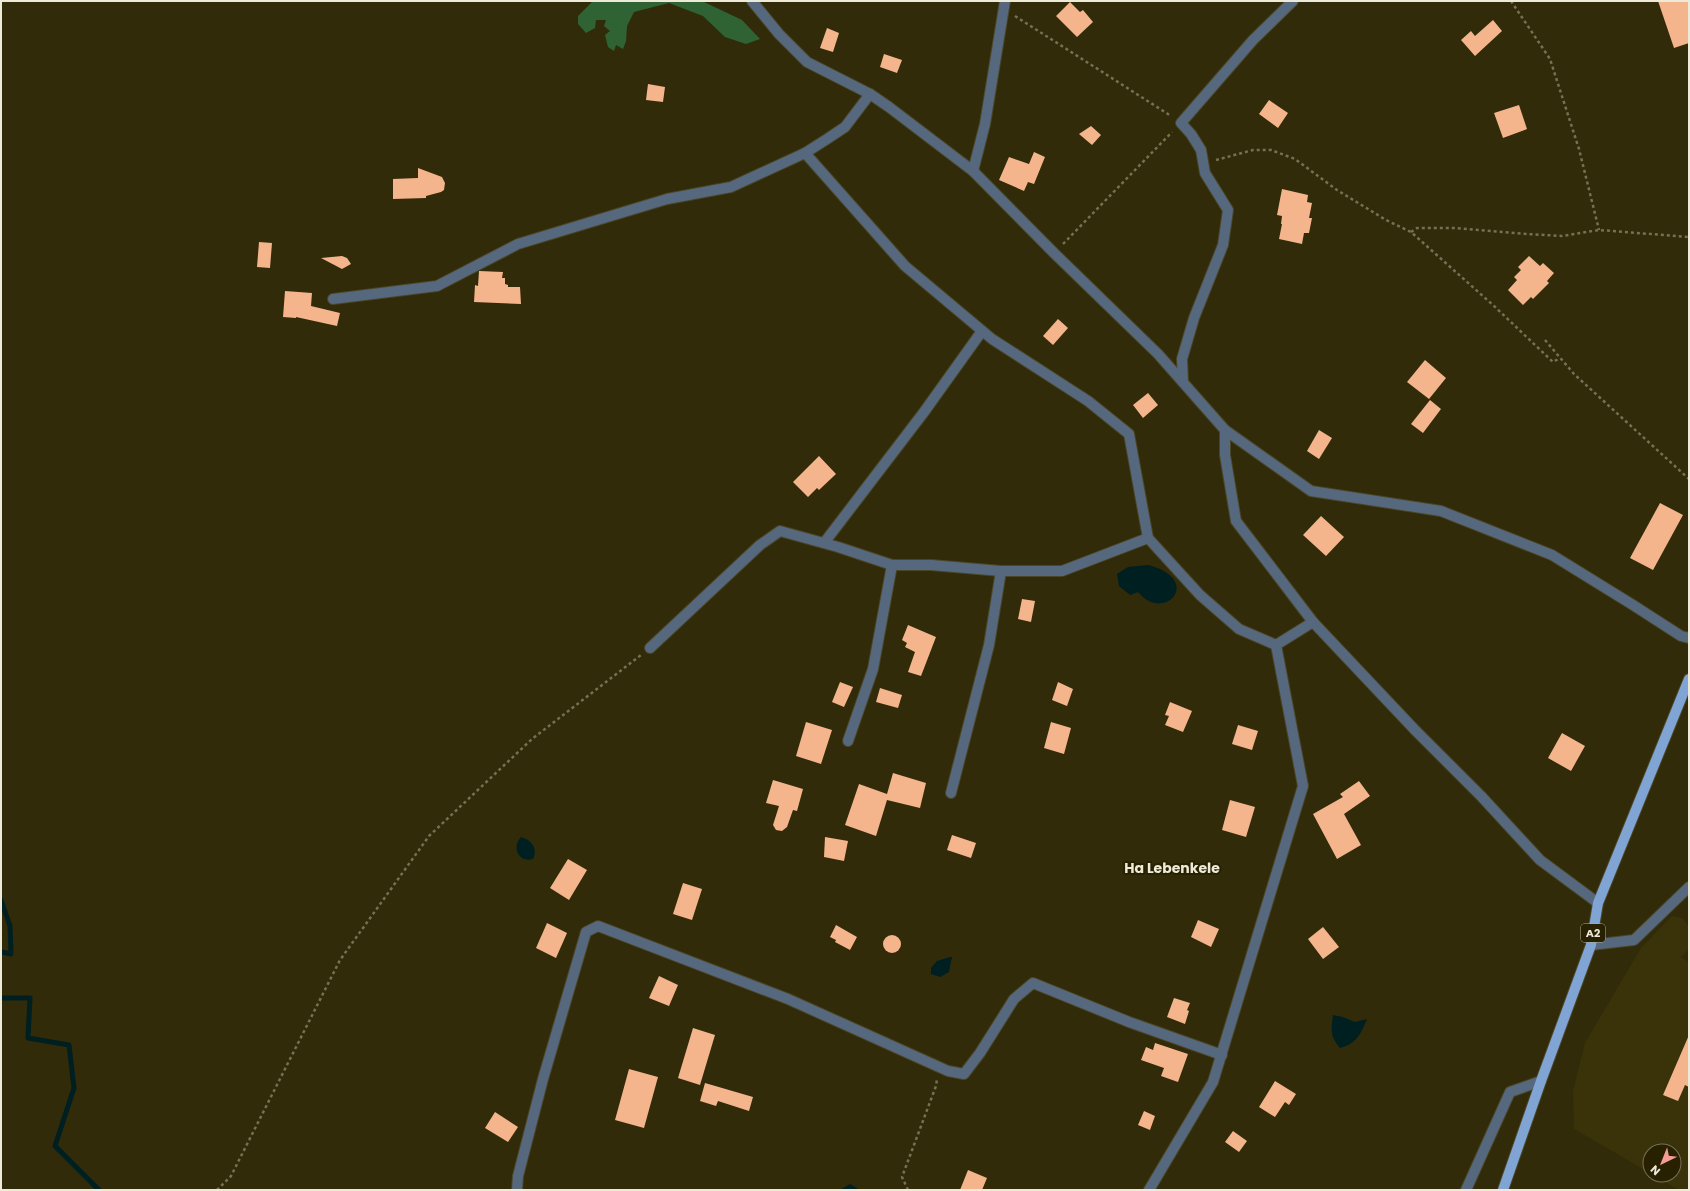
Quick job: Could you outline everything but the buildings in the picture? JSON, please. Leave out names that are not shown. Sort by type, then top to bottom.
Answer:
[{"type":"main road","name":"A2","points":[[1502,1190],[1592,945],[1598,903],[1689,679]]},
{"type":"street","points":[[752,1],[779,34],[807,62],[870,94],[973,171],[1054,253],[1158,354],[1225,430],[1311,491],[1441,511],[1552,555],[1633,604],[1681,636],[1689,638]]},
{"type":"street","points":[[1183,382],[1182,359],[1194,318],[1223,245],[1228,210],[1205,173],[1201,150],[1191,134],[1181,123],[1253,40],[1293,1]]},
{"type":"street","points":[[973,171],[985,124],[1004,5]]},
{"type":"street","points":[[333,300],[437,286],[518,244],[667,199],[731,187],[805,152],[845,127],[870,94]]},
{"type":"street","points":[[805,152],[905,266],[992,339],[1088,401],[1129,434],[1148,538],[1200,595],[1239,629],[1276,645]]},
{"type":"street","points":[[824,543],[924,412],[982,330]]},
{"type":"street","points":[[1225,430],[1225,455],[1236,521],[1313,622],[1415,730],[1481,796],[1540,860],[1598,903]]},
{"type":"street","points":[[650,648],[760,546],[780,531],[824,543],[892,565],[931,565],[1001,572],[1062,571],[1148,538]]},
{"type":"street","points":[[848,741],[873,669],[892,565]]},
{"type":"street","points":[[951,793],[989,645],[1001,572]]},
{"type":"street","points":[[1276,645],[1313,622]]},
{"type":"street","points":[[1149,1190],[1213,1082],[1303,786],[1276,645]]},
{"type":"street","points":[[1592,945],[1634,940],[1689,887]]},
{"type":"street","points":[[516,1190],[518,1176],[543,1079],[586,932],[598,926],[788,999],[948,1071],[964,1074],[980,1054],[1014,1000],[1032,983],[1128,1022],[1222,1055]]},
{"type":"street","points":[[1466,1190],[1510,1092],[1541,1081]]},
{"type":"path","points":[[1511,1],[1550,59],[1579,149],[1599,230]]},
{"type":"path","points":[[1004,5],[1181,123],[1054,253]]},
{"type":"path","points":[[1203,163],[1253,150],[1271,150],[1295,159],[1337,190],[1386,220],[1411,232],[1494,306],[1553,362],[1560,358]]},
{"type":"path","points":[[1411,232],[1417,228],[1454,228],[1562,236],[1599,230],[1689,237]]},
{"type":"path","points":[[1545,340],[1574,374],[1689,479]]},
{"type":"path","points":[[217,1190],[231,1176],[340,960],[428,836],[532,739],[650,648]]},
{"type":"path","points":[[908,1190],[902,1177],[936,1086],[939,1067]]},
{"type":"shaded area","points":[[1672,916],[1682,918],[1689,926],[1689,949],[1681,957],[1689,962],[1689,1190],[1679,1190],[1667,1183],[1682,1183],[1682,1143],[1642,1143],[1642,1168],[1574,1129],[1573,1091],[1585,1043],[1641,948]]},
{"type":"green space","points":[[702,1],[742,20],[760,39],[746,44],[725,37],[703,16],[669,3],[634,12],[627,26],[626,41],[623,49],[616,45],[614,51],[608,47],[605,35],[610,31],[604,26],[606,20],[596,20],[595,28],[586,33],[578,24],[578,16],[592,2]]},
{"type":"water","points":[[1148,565],[1165,572],[1174,580],[1177,589],[1174,596],[1168,601],[1159,603],[1148,601],[1138,592],[1130,595],[1119,586],[1117,574],[1128,567]]},
{"type":"water","points":[[521,837],[528,840],[533,845],[535,852],[533,859],[524,859],[518,854],[517,846]]},
{"type":"water","points":[[952,957],[949,972],[940,977],[931,974],[931,968],[937,961]]},
{"type":"water","points":[[1333,1015],[1355,1022],[1367,1019],[1357,1038],[1350,1044],[1340,1048],[1334,1040],[1332,1033]]},
{"type":"water","points":[[850,1184],[860,1190],[840,1190]]},
{"type":"waterway","points":[[1,900],[10,926],[11,954],[1,952]]},
{"type":"waterway","points":[[1,998],[30,998],[28,1038],[69,1045],[74,1088],[55,1146],[99,1190]]},
{"type":"district","name":"Ha Lebenkele","points":[[1172,868]]}]
